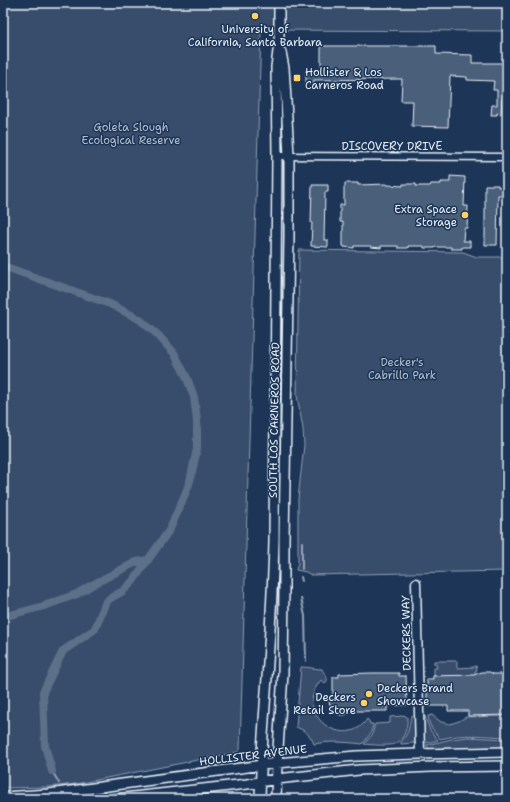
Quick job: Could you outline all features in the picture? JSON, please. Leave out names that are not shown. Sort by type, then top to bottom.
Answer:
[{"type":"main road","name":"SOUTH LOS CARNEROS ROAD","points":[[260,799],[268,675],[274,541],[277,156],[276,67],[279,43],[279,3]]},
{"type":"main road","name":"SOUTH LOS CARNEROS ROAD","points":[[276,799],[283,674],[289,156],[284,74],[279,43]]},
{"type":"main road","name":"HOLLISTER AVENUE","points":[[3,797],[56,793],[277,763],[356,756],[507,752]]},
{"type":"main road","points":[[115,799],[359,770],[507,766]]},
{"type":"street","name":"DISCOVERY DRIVE","points":[[277,156],[507,158]]},
{"type":"street","name":"DECKERS WAY","points":[[416,583],[420,754]]},
{"type":"green space","name":"Goleta Slough Ecological Reserve","points":[[3,3],[507,3],[507,31],[261,30],[240,750],[238,752],[76,784],[48,787],[3,788]]},
{"type":"green space","name":"Decker's Cabrillo Park","points":[[299,250],[463,252],[477,257],[507,257],[507,571],[311,575],[306,572],[296,570],[298,563],[298,499],[304,445],[303,429],[297,395]]},
{"type":"green space","points":[[434,661],[457,661],[457,668],[476,666],[477,670],[475,671],[475,676],[434,676],[434,668],[437,668]]},
{"type":"green space","points":[[301,667],[322,669],[326,676],[327,681],[325,683],[321,680],[314,693],[313,705],[317,716],[325,725],[335,730],[347,732],[358,728],[367,719],[370,724],[373,724],[372,730],[362,744],[326,742],[314,744],[307,733],[296,727]]},
{"type":"green space","points":[[404,715],[407,717],[407,724],[403,736],[398,742],[389,745],[364,744],[372,735],[375,724],[390,723],[390,717]]},
{"type":"green space","points":[[432,715],[441,722],[450,724],[466,717],[507,716],[507,737],[466,735],[440,739],[429,723],[428,716]]},
{"type":"green space","points":[[411,716],[415,716],[415,743],[401,744],[408,731]]},
{"type":"green space","points":[[425,716],[430,730],[438,740],[424,743]]},
{"type":"green space","points":[[468,737],[507,739],[507,747],[432,749],[428,748],[426,745],[452,739]]},
{"type":"building","points":[[321,46],[436,46],[436,54],[472,55],[472,63],[507,63],[507,99],[502,99],[501,114],[497,113],[497,115],[491,115],[492,105],[497,105],[497,90],[493,90],[494,81],[467,80],[467,77],[450,76],[448,127],[412,126],[413,101],[401,101],[402,79],[314,80],[314,84],[306,84],[306,71],[321,71]]},
{"type":"building","points":[[450,176],[465,177],[464,206],[468,206],[467,228],[464,228],[463,241],[470,241],[470,247],[451,249],[451,247],[424,248],[424,246],[408,246],[408,248],[398,248],[398,246],[381,246],[381,248],[371,246],[354,246],[354,248],[343,246],[343,222],[340,222],[340,205],[344,205],[345,183],[358,183],[358,185],[387,184],[403,186],[403,184],[416,184],[416,186],[430,186],[431,184],[441,184],[441,182],[450,182]]},
{"type":"building","points":[[312,185],[328,185],[328,192],[325,192],[324,240],[328,240],[328,247],[311,246]]},
{"type":"building","points":[[485,185],[507,187],[507,195],[498,195],[497,245],[485,245]]},
{"type":"building","points":[[482,672],[507,674],[507,715],[468,716],[468,711],[448,711],[448,706],[427,706],[427,679],[433,679],[433,676],[474,675]]},
{"type":"building","name":"Deckers Brand Showcase","points":[[399,673],[399,676],[406,676],[407,705],[387,706],[387,711],[352,711],[345,715],[340,715],[334,712],[329,702],[333,693],[333,677],[339,677],[339,674]]},
{"type":"waterway","points":[[3,266],[110,304],[139,319],[158,335],[174,353],[187,378],[194,397],[197,421],[197,449],[190,481],[170,529],[133,581],[123,591],[109,599],[105,604],[95,629],[63,651],[43,692],[45,746],[52,771]]},
{"type":"waterway","points":[[302,542],[302,569]]},
{"type":"waterway","points":[[3,617],[44,606],[77,594],[136,562],[148,560]]},
{"type":"waterway","points":[[301,577],[302,581]]},
{"type":"waterway","points":[[301,598],[305,616],[306,661]]},
{"type":"waterway","points":[[52,771],[59,783]]},
{"type":"place","name":"University of California, Santa Barbara","points":[[255,16]]},
{"type":"place","name":"Hollister & Los Carneros Road","points":[[297,78]]},
{"type":"place","name":"Extra Space Storage","points":[[465,215]]},
{"type":"place","name":"Deckers Brand Showcase","points":[[369,694]]},
{"type":"place","name":"Deckers Retail Store","points":[[364,703]]}]
